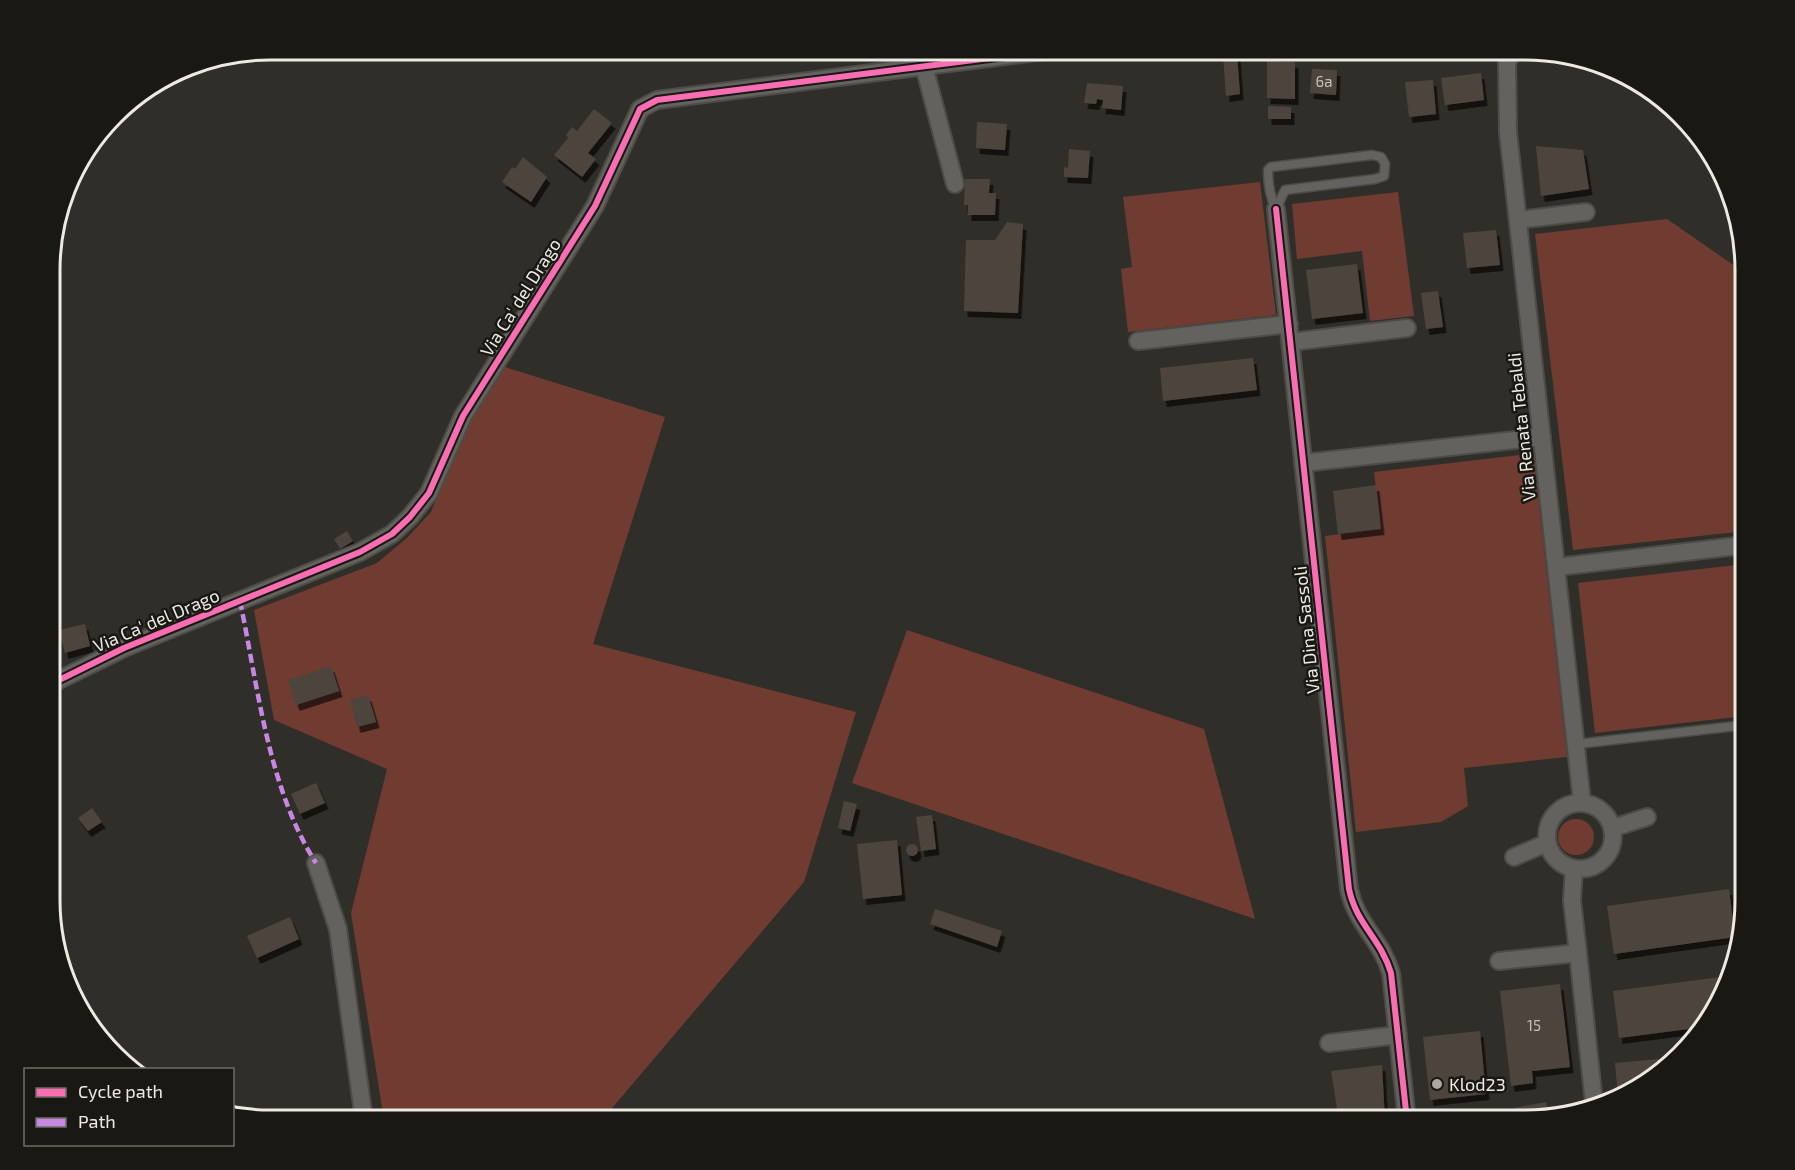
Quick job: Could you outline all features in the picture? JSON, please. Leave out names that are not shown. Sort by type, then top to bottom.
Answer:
[{"type":"street","name":"Via Ca' del Drago","points":[[60,680],[124,648],[360,552],[392,534],[410,517],[429,492],[464,416],[595,206],[639,109],[657,100],[973,60]]},
{"type":"street","name":"Via Renata Tebaldi","points":[[1508,60],[1506,94],[1518,220],[1582,802]]},
{"type":"street","points":[[924,66],[955,184]]},
{"type":"street","name":"Via Dina Sassoli","points":[[1275,209],[1349,889],[1353,909],[1365,929],[1385,953],[1391,973],[1406,1110]]},
{"type":"street","points":[[1518,220],[1586,212]]},
{"type":"street","points":[[1138,340],[1288,324]]},
{"type":"street","points":[[1291,342],[1407,328]]},
{"type":"street","points":[[1303,464],[1542,437]]},
{"type":"street","points":[[1557,567],[1735,546]]},
{"type":"street","points":[[1582,802],[1596,806],[1607,815],[1613,828],[1613,841],[1604,858],[1587,868],[1574,869],[1556,860],[1546,843],[1546,830],[1550,819],[1558,809],[1569,803],[1582,802]]},
{"type":"street","points":[[1613,828],[1647,817]]},
{"type":"street","points":[[1514,857],[1546,843]]},
{"type":"street","points":[[316,864],[338,929],[363,1110]]},
{"type":"street","points":[[1574,869],[1572,900],[1594,1099]]},
{"type":"street","points":[[1499,961],[1578,952]]},
{"type":"street","points":[[1329,1043],[1398,1035]]},
{"type":"lane","name":"Via Dina Sassoli","points":[[1372,155],[1381,157],[1385,164],[1384,176],[1375,179],[1285,190],[1275,209],[1268,177],[1268,170],[1271,167],[1372,155]]},
{"type":"lane","points":[[1577,744],[1735,726]]},
{"type":"shaded area","points":[[1260,182],[1276,315],[1128,332],[1121,269],[1132,267],[1123,197]]},
{"type":"shaded area","points":[[1398,192],[1414,316],[1370,321],[1362,251],[1297,259],[1292,204]]},
{"type":"shaded area","points":[[1667,219],[1735,266],[1735,532],[1573,550],[1535,234]]},
{"type":"shaded area","points":[[505,367],[665,417],[593,644],[856,712],[804,882],[610,1110],[382,1110],[351,913],[387,769],[274,720],[254,610],[377,563],[408,537],[431,512],[467,422]]},
{"type":"shaded area","points":[[1529,454],[1534,459],[1567,757],[1464,768],[1468,806],[1441,822],[1356,832],[1325,536],[1381,529],[1374,472]]},
{"type":"shaded area","points":[[1735,565],[1735,717],[1595,733],[1578,583]]},
{"type":"shaded area","points":[[907,630],[1204,729],[1255,919],[852,783]]},
{"type":"shaded area","points":[[1576,819],[1589,824],[1594,837],[1589,850],[1576,855],[1563,850],[1558,837],[1563,824]]},
{"type":"building","points":[[1223,60],[1237,60],[1240,94],[1226,96]]},
{"type":"building","points":[[1267,61],[1295,62],[1295,99],[1267,98]]},
{"type":"building","points":[[1312,69],[1337,70],[1336,95],[1310,93]]},
{"type":"building","points":[[1481,73],[1484,100],[1445,105],[1441,78]]},
{"type":"building","points":[[1433,80],[1436,114],[1409,117],[1405,82]]},
{"type":"building","points":[[1087,83],[1123,86],[1121,110],[1102,108],[1103,100],[1097,99],[1096,104],[1084,103]]},
{"type":"building","points":[[1268,106],[1291,107],[1291,119],[1268,119]]},
{"type":"building","points":[[594,109],[612,123],[588,153],[596,159],[582,177],[554,155],[568,138],[566,135],[572,127],[577,131]]},
{"type":"building","points":[[977,122],[1007,124],[1005,150],[976,148]]},
{"type":"building","points":[[1536,146],[1583,150],[1589,189],[1541,196]]},
{"type":"building","points":[[1069,149],[1090,151],[1088,178],[1064,177],[1064,167],[1068,168]]},
{"type":"building","points":[[523,157],[547,177],[531,202],[502,182],[512,167],[515,169]]},
{"type":"building","points":[[965,179],[990,179],[989,193],[996,193],[995,215],[968,215],[968,205],[964,205]]},
{"type":"building","points":[[1007,222],[1023,224],[1018,313],[964,311],[966,240],[995,240]]},
{"type":"building","points":[[1496,230],[1500,265],[1467,268],[1463,233]]},
{"type":"building","points":[[1357,264],[1363,313],[1312,319],[1306,270]]},
{"type":"building","points":[[1438,291],[1443,327],[1426,329],[1421,293]]},
{"type":"building","points":[[1253,358],[1257,390],[1163,401],[1160,368]]},
{"type":"building","points":[[1376,485],[1381,529],[1338,534],[1333,491]]},
{"type":"building","points":[[347,531],[353,541],[340,549],[334,539]]},
{"type":"building","points":[[85,624],[90,646],[65,653],[60,630]]},
{"type":"building","points":[[331,666],[339,691],[296,705],[288,680]]},
{"type":"building","points":[[368,695],[376,722],[357,727],[350,700]]},
{"type":"building","points":[[316,783],[325,803],[300,814],[291,794]]},
{"type":"building","points":[[844,801],[857,804],[850,831],[838,828]]},
{"type":"building","points":[[92,808],[102,822],[88,831],[78,818]]},
{"type":"building","points":[[932,815],[936,849],[921,851],[916,817]]},
{"type":"building","points":[[897,840],[902,895],[863,899],[857,844]]},
{"type":"building","points":[[914,844],[918,850],[914,856],[910,856],[906,848]]},
{"type":"building","points":[[1729,889],[1733,925],[1732,937],[1614,954],[1607,906]]},
{"type":"building","points":[[935,909],[1002,931],[997,947],[930,924]]},
{"type":"building","points":[[290,917],[299,939],[257,958],[247,936]]},
{"type":"building","points":[[1720,977],[1700,1017],[1690,1029],[1619,1038],[1613,991]]},
{"type":"building","points":[[1560,984],[1570,1067],[1532,1071],[1533,1083],[1511,1086],[1500,991]]},
{"type":"building","points":[[1480,1031],[1486,1094],[1430,1100],[1423,1037]]},
{"type":"building","points":[[1659,1059],[1659,1061],[1617,1088],[1615,1063]]},
{"type":"building","points":[[1382,1065],[1384,1110],[1337,1110],[1331,1071]]},
{"type":"building","points":[[1546,1102],[1547,1109],[1514,1110],[1514,1108]]},
{"type":"marked path","points":[[240,601],[259,702],[276,770],[286,803],[316,863]]},
{"type":"cycle path","points":[[60,680],[124,648],[360,552],[392,534],[410,517],[429,493],[463,416],[595,206],[640,109],[657,100],[975,60]]},
{"type":"cycle path","points":[[1276,209],[1349,889],[1357,912],[1381,950],[1391,973],[1406,1110]]},
{"type":"place","name":"Klod23","points":[[1437,1084]]}]
